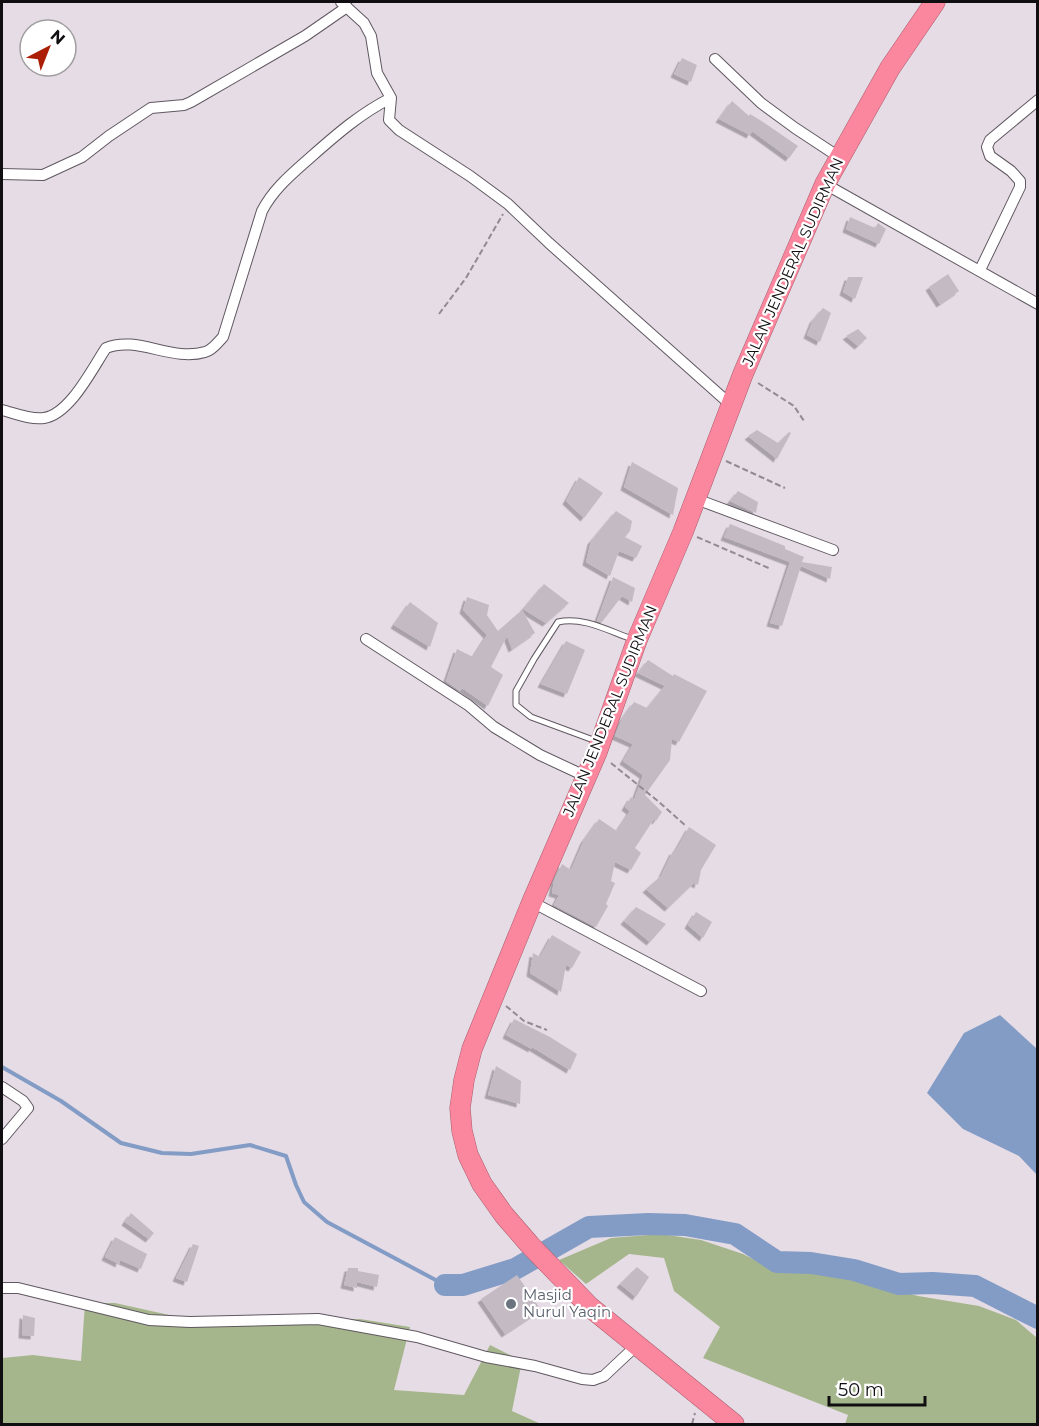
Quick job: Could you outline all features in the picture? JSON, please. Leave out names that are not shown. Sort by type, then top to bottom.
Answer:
[{"type":"highway","name":"JALAN JENDERAL SUDIRMAN","points":[[734,1425],[590,1307],[504,1215],[482,1184],[468,1155],[462,1131],[460,1108],[472,1050],[598,747],[637,640],[683,532],[743,374],[825,184],[890,68],[935,2]]},
{"type":"street","points":[[2,174],[43,175],[82,157],[151,108],[184,105],[191,102],[305,36],[344,4],[364,22],[371,36],[376,73],[391,98],[389,120],[399,130],[470,176],[508,204],[731,405]]},
{"type":"street","points":[[715,59],[761,103],[839,157]]},
{"type":"street","points":[[2,410],[23,416],[44,418],[59,411],[74,397],[106,348],[113,345],[132,345],[183,353],[205,352],[215,346],[223,337],[262,211],[270,195],[349,124],[391,98]]},
{"type":"street","points":[[980,270],[1020,188],[1020,181],[1011,171],[990,156],[987,147],[999,131],[1038,100]]},
{"type":"street","points":[[825,184],[1038,304]]},
{"type":"street","points":[[696,499],[833,550]]},
{"type":"street","points":[[366,639],[468,705],[494,727],[540,755],[585,776]]},
{"type":"street","points":[[532,903],[701,991]]},
{"type":"street","points":[[2,1087],[23,1101],[28,1108],[2,1139]]},
{"type":"street","points":[[2,1288],[18,1288],[149,1320],[190,1322],[318,1319],[417,1337],[486,1357],[592,1380],[604,1376],[637,1345]]},
{"type":"lane","points":[[598,747],[531,717],[516,705],[516,691],[558,622],[568,619],[586,623],[637,640]]},
{"type":"path","points":[[440,314],[486,246],[508,204]]},
{"type":"path","points":[[743,374],[794,406],[804,420]]},
{"type":"path","points":[[713,454],[785,488]]},
{"type":"path","points":[[683,532],[771,569]]},
{"type":"path","points":[[598,747],[685,825]]},
{"type":"path","points":[[494,997],[524,1021],[547,1030]]},
{"type":"green space","points":[[661,1234],[701,1240],[743,1254],[771,1268],[845,1276],[918,1296],[979,1306],[1016,1320],[1037,1338],[1037,1424],[845,1424],[848,1415],[703,1358],[720,1327],[674,1291],[664,1258],[629,1254],[586,1284],[559,1260],[611,1238]]},
{"type":"green space","points":[[85,1303],[115,1303],[210,1324],[360,1319],[410,1327],[394,1390],[464,1395],[490,1345],[522,1361],[512,1411],[541,1424],[2,1424],[2,1358],[33,1355],[81,1361]]},
{"type":"water","points":[[1000,1015],[1037,1049],[1037,1175],[1019,1156],[963,1129],[927,1093],[964,1033]]},
{"type":"building","points":[[682,58],[697,65],[691,82],[674,74]]},
{"type":"building","points":[[732,101],[749,116],[750,114],[760,120],[798,146],[789,158],[752,131],[750,135],[719,119]]},
{"type":"building","points":[[850,217],[875,228],[878,223],[886,229],[879,244],[846,229]]},
{"type":"building","points":[[948,274],[959,291],[940,304],[929,287]]},
{"type":"building","points":[[848,277],[863,277],[855,299],[843,292]]},
{"type":"building","points":[[823,308],[831,313],[820,342],[807,335],[813,320]]},
{"type":"building","points":[[858,329],[867,338],[858,346],[846,336]]},
{"type":"building","points":[[757,430],[778,443],[789,432],[791,433],[777,459],[748,436]]},
{"type":"building","points":[[632,462],[678,488],[673,515],[624,487]]},
{"type":"building","points":[[579,477],[603,493],[584,518],[566,501]]},
{"type":"building","points":[[738,491],[758,502],[756,513],[730,501]]},
{"type":"building","points":[[616,511],[632,521],[630,531],[625,537],[642,546],[636,558],[619,551],[610,576],[586,562],[591,541]]},
{"type":"building","points":[[730,524],[785,546],[785,549],[804,557],[802,562],[832,567],[830,579],[801,566],[782,626],[770,623],[790,562],[724,537]]},
{"type":"building","points":[[613,577],[635,588],[632,602],[622,596],[602,622],[597,621]]},
{"type":"building","points":[[544,584],[569,603],[546,623],[523,609]]},
{"type":"building","points":[[467,597],[489,605],[487,615],[498,631],[522,610],[535,633],[512,649],[507,636],[491,667],[503,675],[488,706],[462,688],[460,691],[446,681],[457,649],[473,657],[487,635],[463,610]]},
{"type":"building","points":[[410,602],[438,623],[430,647],[394,625]]},
{"type":"building","points":[[566,641],[585,650],[567,694],[541,684]]},
{"type":"building","points":[[648,660],[673,676],[674,674],[707,691],[679,742],[672,739],[670,760],[645,795],[662,812],[656,821],[654,819],[635,848],[641,853],[631,870],[615,862],[611,881],[615,883],[606,904],[608,906],[596,927],[554,905],[559,895],[552,893],[554,881],[562,864],[571,870],[584,840],[599,819],[617,831],[630,811],[625,807],[631,797],[634,800],[643,775],[623,761],[633,744],[615,736],[622,719],[634,702],[647,708],[665,686],[638,673]]},
{"type":"building","points":[[689,827],[716,845],[701,870],[698,885],[694,883],[668,908],[646,889],[661,876],[673,851],[675,852]]},
{"type":"building","points":[[636,907],[666,924],[650,942],[624,921]]},
{"type":"building","points":[[696,912],[712,922],[703,938],[688,925]]},
{"type":"building","points":[[552,935],[581,952],[572,968],[566,965],[561,992],[530,973],[533,953],[540,957]]},
{"type":"building","points":[[514,1019],[577,1054],[570,1070],[532,1047],[532,1049],[506,1035]]},
{"type":"building","points":[[496,1066],[521,1081],[520,1104],[488,1095]]},
{"type":"building","points":[[131,1213],[154,1233],[149,1239],[125,1222]]},
{"type":"building","points":[[115,1237],[147,1254],[141,1269],[120,1260],[119,1264],[105,1257]]},
{"type":"building","points":[[193,1244],[199,1246],[187,1282],[176,1278]]},
{"type":"building","points":[[637,1267],[649,1277],[636,1297],[620,1284]]},
{"type":"building","points":[[348,1268],[358,1268],[358,1271],[379,1275],[377,1287],[357,1282],[357,1288],[344,1285]]},
{"type":"building","name":"Masjid Nurul Yaqin","points":[[517,1275],[541,1310],[505,1334],[481,1299]]},
{"type":"building","points":[[23,1315],[35,1318],[34,1336],[22,1335]]},
{"type":"waterway","points":[[2,1067],[61,1101],[121,1143],[162,1153],[191,1154],[250,1145],[286,1156],[304,1202],[327,1222],[445,1285]]},
{"type":"waterway","points":[[445,1285],[463,1285],[515,1269],[589,1227],[685,1225],[735,1234],[777,1262],[811,1263],[854,1270],[899,1284],[933,1283],[975,1286],[1038,1318]]},
{"type":"place","name":"Masjid Nurul Yaqin","points":[[511,1304]]}]
